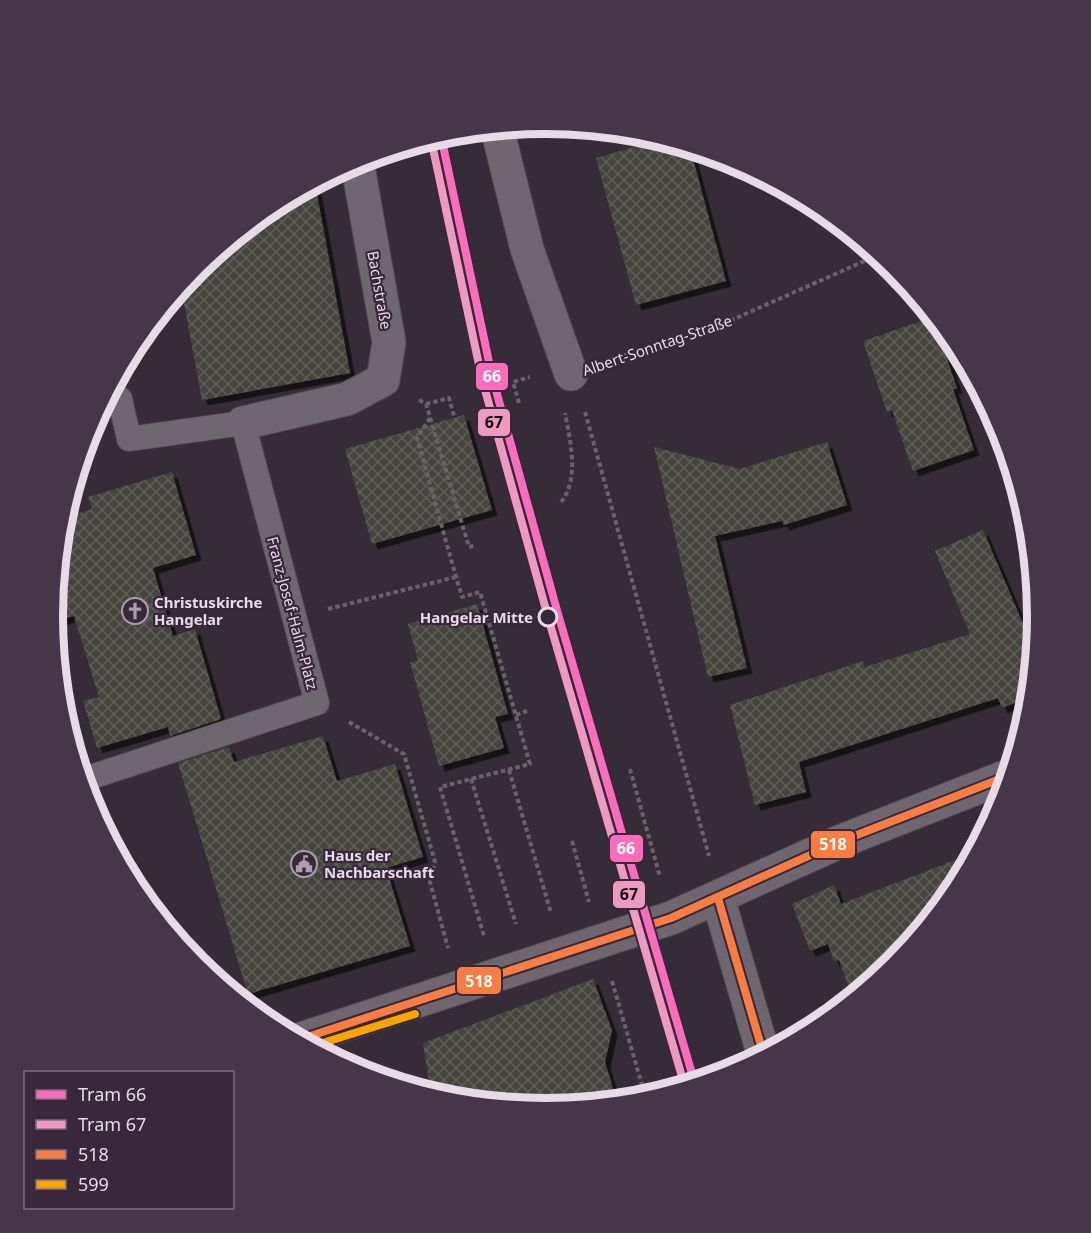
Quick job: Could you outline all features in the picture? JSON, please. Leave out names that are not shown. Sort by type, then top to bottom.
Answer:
[{"type":"street","name":"Albert-Sonntag-Straße","points":[[499,136],[527,249],[571,374]]},
{"type":"street","name":"Bachstraße","points":[[243,423],[347,399],[383,380],[389,342],[359,172]]},
{"type":"street","points":[[308,1036],[672,918],[839,842],[999,779]]},
{"type":"street","points":[[718,898],[762,1048]]},
{"type":"lane","points":[[115,400],[120,399],[129,439],[243,423]]},
{"type":"lane","name":"Franz-Josef-Halm-Platz","points":[[91,777],[317,703],[243,423]]},
{"type":"path","name":"Albert-Sonntag-Straße","points":[[571,374],[716,327],[869,259]]},
{"type":"path","points":[[561,502],[570,483],[571,455],[564,402],[571,374]]},
{"type":"path","points":[[571,374],[582,400],[701,822],[718,898]]},
{"type":"path","points":[[519,403],[513,382],[535,376]]},
{"type":"path","points":[[454,416],[449,398],[426,404],[469,547],[476,545]]},
{"type":"path","points":[[430,418],[417,438],[456,577],[462,597],[480,592],[530,764],[440,787],[496,976]]},
{"type":"path","points":[[294,618],[456,577]]},
{"type":"path","points":[[317,703],[404,754],[435,862],[430,882],[448,949]]},
{"type":"path","points":[[516,715],[526,711]]},
{"type":"path","points":[[630,769],[658,867]]},
{"type":"path","points":[[509,770],[563,954]]},
{"type":"path","points":[[471,779],[530,966]]},
{"type":"path","points":[[572,841],[584,884]]},
{"type":"path","points":[[601,941],[643,1089]]},
{"type":"building","points":[[644,144],[693,157],[726,281],[636,305],[596,158]]},
{"type":"building","points":[[317,192],[350,373],[202,400],[183,298],[204,275],[252,234],[277,215]]},
{"type":"building","points":[[925,320],[941,340],[957,388],[953,389],[974,450],[913,471],[892,410],[887,412],[863,341]]},
{"type":"building","points":[[464,415],[492,510],[372,544],[345,449]]},
{"type":"building","points":[[827,442],[847,505],[784,525],[782,521],[715,536],[747,668],[708,677],[654,447],[740,469]]},
{"type":"building","name":"Christuskirche Hangelar","points":[[172,472],[196,555],[153,568],[173,636],[195,629],[221,719],[170,736],[168,727],[97,748],[83,701],[99,697],[74,616],[63,619],[64,585],[72,522],[74,515],[92,509],[88,497]]},
{"type":"building","points":[[983,530],[1027,634],[1021,700],[1002,708],[998,698],[799,762],[806,792],[755,805],[730,705],[863,661],[865,667],[970,634],[935,551]]},
{"type":"building","points":[[477,604],[508,714],[495,717],[504,748],[439,766],[410,662],[418,660],[408,624]]},
{"type":"building","name":"Haus der Nachbarschaft","points":[[323,736],[337,781],[395,764],[423,857],[386,868],[410,946],[248,994],[178,763],[229,747],[234,762]]},
{"type":"building","points":[[964,857],[947,885],[908,935],[887,958],[850,990],[839,960],[834,961],[828,944],[810,951],[792,904],[834,885],[841,904]]},
{"type":"building","points":[[593,979],[612,1030],[605,1062],[615,1094],[577,1098],[514,1098],[430,1085],[423,1043]]},
{"type":"tram line","name":"66","points":[[443,145],[492,376],[558,614],[693,1076]]},
{"type":"tram line","name":"67","points":[[433,147],[482,379],[548,617],[683,1079]]},
{"type":"transit line","name":"518","points":[[309,1037],[671,918],[839,842],[999,779]]},
{"type":"transit line","name":"518","points":[[718,898],[762,1048]]},
{"type":"transit line","name":"599","points":[[322,1043],[415,1014]]},
{"type":"place","name":"Christuskirche Hangelar","points":[[135,611]]},
{"type":"place","name":"Hangelar Mitte","points":[[548,617]]},
{"type":"place","name":"Haus der Nachbarschaft","points":[[304,864]]}]
